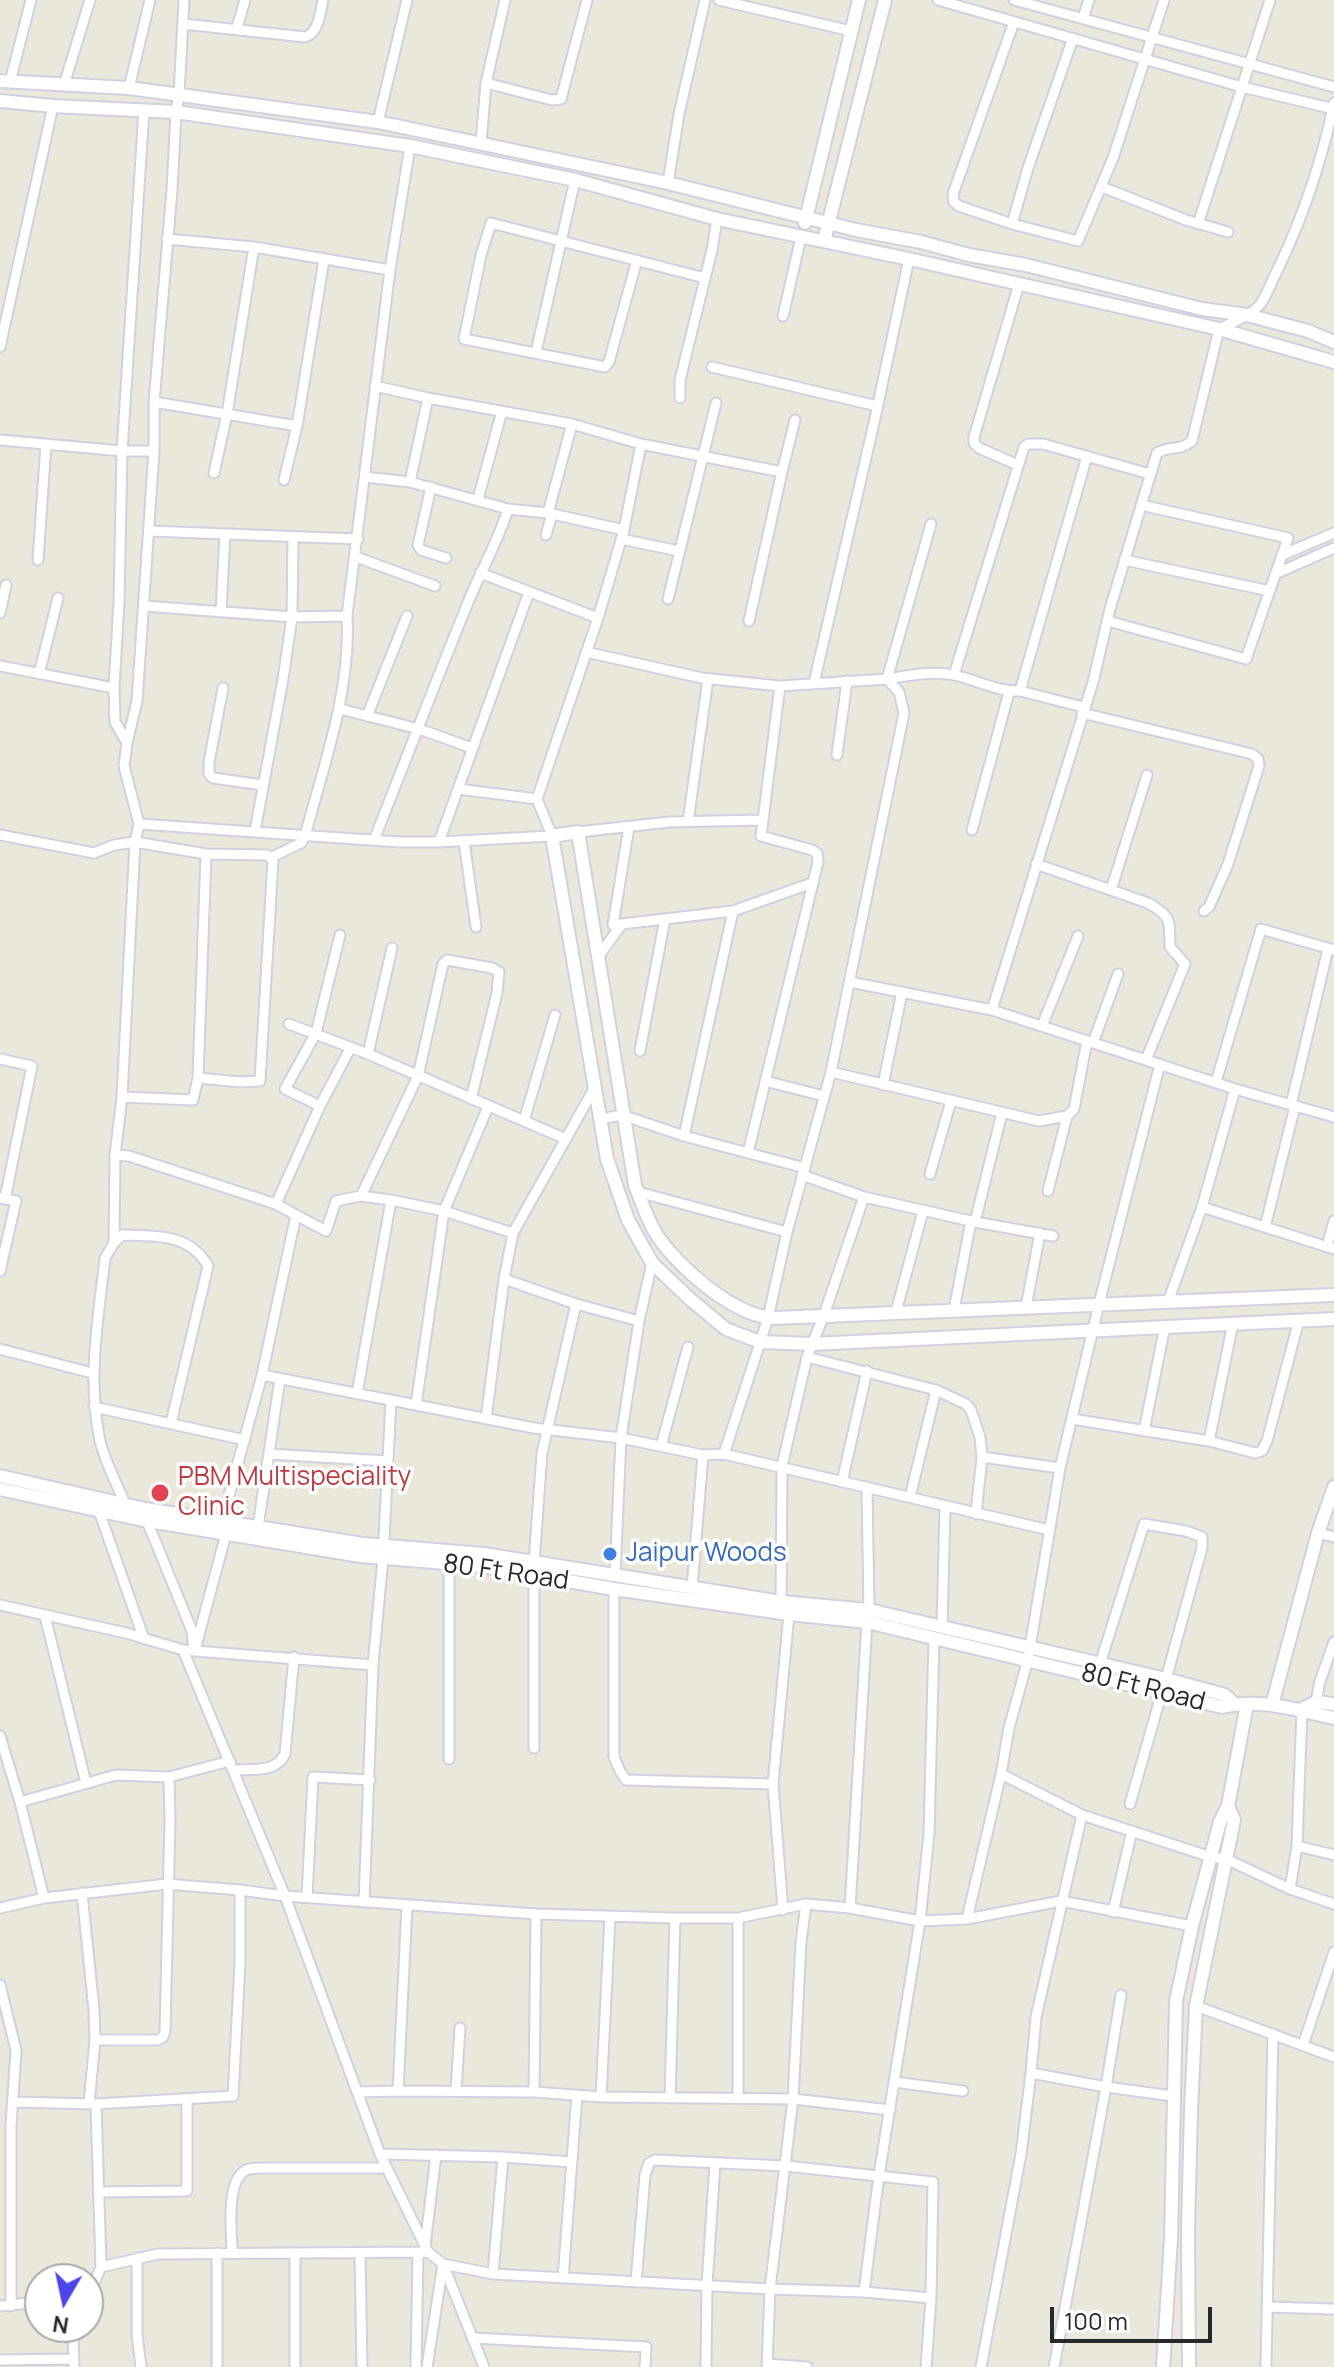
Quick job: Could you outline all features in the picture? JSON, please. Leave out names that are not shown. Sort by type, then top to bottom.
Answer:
[{"type":"street","points":[[31,0],[5,82],[129,88],[378,122],[668,183],[856,230],[1026,265],[1202,309],[1247,315],[1308,331],[1334,342]]},
{"type":"street","points":[[64,85],[90,0]]},
{"type":"street","points":[[129,88],[150,0]]},
{"type":"street","points":[[114,1243],[115,1155],[122,1097],[135,842],[139,824],[124,766],[137,701],[154,451],[154,402],[184,0]]},
{"type":"street","points":[[237,28],[245,0]]},
{"type":"street","points":[[183,24],[305,37],[315,29],[323,0]]},
{"type":"street","points":[[378,122],[407,0]]},
{"type":"street","points":[[481,143],[486,83],[505,0]]},
{"type":"street","points":[[486,83],[552,100],[561,99],[587,0]]},
{"type":"street","points":[[668,183],[679,114],[705,0]]},
{"type":"street","points":[[719,0],[851,31]]},
{"type":"street","points":[[783,316],[859,0]]},
{"type":"street","points":[[824,241],[885,0]]},
{"type":"street","points":[[938,0],[1242,87],[1334,107],[1320,158],[1286,251],[1260,305],[1219,329],[1192,441],[1182,448],[1157,453],[1124,560],[1093,682],[992,1010]]},
{"type":"street","points":[[1014,0],[1334,87]]},
{"type":"street","points":[[1083,18],[1089,0]]},
{"type":"street","points":[[1014,22],[953,194],[954,202],[1012,224],[1078,241],[1102,187],[1164,0]]},
{"type":"street","points":[[1198,224],[1270,0]]},
{"type":"street","points":[[1012,224],[1073,38]]},
{"type":"street","points":[[0,101],[176,112],[410,146],[575,180],[717,219],[1219,329],[1334,362]]},
{"type":"street","points":[[0,347],[2,321],[53,106]]},
{"type":"street","points":[[127,743],[115,722],[114,688],[122,451],[144,110]]},
{"type":"street","points":[[270,858],[301,843],[305,836],[340,709],[348,642],[347,616],[375,386],[410,146]]},
{"type":"street","points":[[536,352],[575,180]]},
{"type":"street","points":[[1102,187],[1198,224],[1228,232]]},
{"type":"street","points":[[680,398],[680,380],[717,219]]},
{"type":"street","points":[[637,260],[605,367],[464,339],[481,255],[491,223],[563,240],[705,278]]},
{"type":"street","points":[[167,239],[254,247],[390,270]]},
{"type":"street","points":[[214,473],[227,414],[254,247]]},
{"type":"street","points":[[814,683],[909,259]]},
{"type":"street","points":[[284,480],[297,426],[324,260]]},
{"type":"street","points":[[1018,465],[979,448],[974,443],[974,437],[1019,284]]},
{"type":"street","points":[[712,367],[877,406]]},
{"type":"street","points":[[375,386],[572,424],[641,444],[782,472]]},
{"type":"street","points":[[410,482],[428,398]]},
{"type":"street","points":[[154,402],[297,426]]},
{"type":"street","points":[[668,599],[716,403]]},
{"type":"street","points":[[478,499],[502,411]]},
{"type":"street","points":[[749,621],[795,420]]},
{"type":"street","points":[[546,535],[572,424]]},
{"type":"street","points":[[0,440],[154,451]]},
{"type":"street","points":[[38,560],[46,444]]},
{"type":"street","points":[[641,444],[623,534],[537,799],[552,836],[607,1159],[628,1220],[652,1263],[726,1329],[760,1342],[812,1344],[1334,1319]]},
{"type":"street","points":[[954,675],[1024,447],[1043,444],[1150,474]]},
{"type":"street","points":[[972,830],[1087,456]]},
{"type":"street","points":[[365,477],[410,482],[508,509],[550,513],[679,551]]},
{"type":"street","points":[[431,487],[418,545],[421,550],[446,558]]},
{"type":"street","points":[[1108,621],[1246,659],[1288,538],[1141,505]]},
{"type":"street","points":[[374,840],[480,573],[501,533],[508,509]]},
{"type":"street","points":[[887,679],[931,524]]},
{"type":"street","points":[[149,531],[358,539]]},
{"type":"street","points":[[1282,555],[1334,533]]},
{"type":"street","points":[[221,611],[225,534]]},
{"type":"street","points":[[255,831],[292,617],[293,537]]},
{"type":"street","points":[[1275,574],[1334,548]]},
{"type":"street","points":[[356,557],[435,586]]},
{"type":"street","points":[[1124,560],[1270,591]]},
{"type":"street","points":[[480,573],[598,618]]},
{"type":"street","points":[[0,613],[6,585]]},
{"type":"street","points":[[439,842],[529,592]]},
{"type":"street","points":[[39,674],[58,598]]},
{"type":"street","points":[[144,606],[292,617],[347,616]]},
{"type":"street","points":[[367,716],[407,616]]},
{"type":"street","points":[[586,652],[708,679],[780,686],[887,679],[915,674],[954,675],[1252,754],[1258,759],[1259,766],[1228,864],[1209,907],[1204,911]]},
{"type":"street","points":[[0,666],[114,688]]},
{"type":"street","points":[[688,822],[708,679]]},
{"type":"street","points":[[724,1454],[768,1318],[787,1232],[831,1072],[850,982],[904,713],[899,692],[887,679]]},
{"type":"street","points":[[837,755],[847,681]]},
{"type":"street","points":[[748,1153],[818,862],[817,853],[812,850],[764,838],[760,833],[780,686]]},
{"type":"street","points":[[223,688],[209,774],[213,778],[263,785]]},
{"type":"street","points":[[340,709],[419,729],[472,748]]},
{"type":"street","points":[[1111,890],[1147,775]]},
{"type":"street","points":[[458,789],[537,799]]},
{"type":"street","points":[[139,824],[439,842],[552,836],[688,822],[762,820]]},
{"type":"street","points":[[629,827],[613,925],[733,911],[812,883]]},
{"type":"street","points":[[578,832],[622,1115],[638,1192],[655,1232],[692,1276],[729,1302],[768,1318],[1334,1295]]},
{"type":"street","points":[[0,835],[94,853],[114,845],[135,842],[206,854],[267,855],[273,860],[260,1081],[198,1078]]},
{"type":"street","points":[[464,841],[476,927]]},
{"type":"street","points":[[122,1097],[193,1100],[198,1078],[206,854]]},
{"type":"street","points":[[1036,864],[1148,903],[1164,912],[1169,919],[1170,947],[1185,964],[1146,1060]]},
{"type":"street","points":[[684,1136],[733,911]]},
{"type":"street","points":[[640,1051],[665,919]]},
{"type":"street","points":[[597,957],[622,924]]},
{"type":"street","points":[[1216,1082],[1261,929],[1331,950],[1265,1227]]},
{"type":"street","points":[[320,1106],[285,1089],[316,1033],[340,935]]},
{"type":"street","points":[[1042,1026],[1078,936]]},
{"type":"street","points":[[368,1054],[392,948]]},
{"type":"street","points":[[361,1196],[418,1076],[443,964],[447,960],[499,972],[497,993],[471,1099]]},
{"type":"street","points":[[1048,1191],[1067,1116],[1074,1109],[1090,1042],[1118,974]]},
{"type":"street","points":[[850,982],[992,1010],[1235,1089],[1334,1117]]},
{"type":"street","points":[[883,1085],[902,992]]},
{"type":"street","points":[[524,1121],[555,1015]]},
{"type":"street","points":[[289,1024],[368,1054],[566,1139]]},
{"type":"street","points":[[276,1204],[320,1106],[351,1047]]},
{"type":"street","points":[[0,1059],[32,1066],[3,1199],[16,1201],[0,1271]]},
{"type":"street","points":[[967,1919],[1009,1728],[1029,1653],[1060,1468],[1160,1064]]},
{"type":"street","points":[[831,1072],[1039,1121],[1067,1116]]},
{"type":"street","points":[[765,1081],[824,1096]]},
{"type":"street","points":[[486,1419],[513,1233],[595,1087]]},
{"type":"street","points":[[1168,1302],[1202,1207],[1235,1089]]},
{"type":"street","points":[[930,1174],[951,1101]]},
{"type":"street","points":[[416,1405],[444,1211],[488,1107]]},
{"type":"street","points":[[954,1310],[1002,1113]]},
{"type":"street","points":[[600,1119],[622,1115],[804,1171],[864,1197],[973,1222],[1053,1236]]},
{"type":"street","points":[[115,1155],[129,1156],[276,1204],[326,1231],[336,1201],[361,1196],[444,1211],[513,1233]]},
{"type":"street","points":[[638,1192],[787,1232]]},
{"type":"street","points":[[783,1910],[773,1784],[789,1614],[781,1602],[782,1466],[807,1357],[864,1197]]},
{"type":"street","points":[[357,1394],[391,1200]]},
{"type":"street","points":[[1202,1207],[1330,1248],[1334,1221]]},
{"type":"street","points":[[896,1312],[923,1211]]},
{"type":"street","points":[[191,1650],[262,1375],[296,1215]]},
{"type":"street","points":[[1026,1307],[1040,1233]]},
{"type":"street","points":[[125,1504],[101,1445],[92,1373],[105,1258],[122,1235],[171,1237],[200,1253],[208,1266],[171,1423]]},
{"type":"street","points":[[615,1575],[621,1438],[639,1321],[652,1263]]},
{"type":"street","points":[[504,1279],[576,1304],[639,1321]]},
{"type":"street","points":[[534,1748],[534,1569],[542,1453],[576,1304]]},
{"type":"street","points":[[1072,1419],[1209,1441],[1255,1453],[1262,1451],[1299,1320]]},
{"type":"street","points":[[1209,1441],[1233,1323]]},
{"type":"street","points":[[1144,1431],[1165,1326]]},
{"type":"street","points":[[661,1446],[688,1347]]},
{"type":"street","points":[[0,1349],[92,1373]]},
{"type":"street","points":[[807,1357],[936,1390],[966,1404],[980,1437],[982,1457],[976,1514]]},
{"type":"street","points":[[842,1482],[867,1371]]},
{"type":"street","points":[[262,1375],[486,1419],[621,1438],[703,1455],[724,1454],[1049,1530]]},
{"type":"street","points":[[258,1527],[280,1379]]},
{"type":"street","points":[[910,1497],[936,1390]]},
{"type":"street","points":[[364,1902],[373,1665],[391,1400]]},
{"type":"street","points":[[94,1407],[245,1440]]},
{"type":"street","points":[[269,1454],[388,1461]]},
{"type":"street","points":[[692,1588],[703,1455]]},
{"type":"street","points":[[982,1457],[1060,1468]]},
{"type":"street","name":"80 Ft Road","points":[[0,1476],[224,1527],[449,1563],[615,1575],[868,1616],[1164,1686],[1225,1695],[1241,1704]]},
{"type":"street","points":[[850,1908],[868,1616],[867,1487]]},
{"type":"street","points":[[1272,1705],[1318,1533],[1334,1487]]},
{"type":"street","name":"80 Ft Road","points":[[0,1489],[147,1521],[258,1527],[383,1552],[484,1554],[614,1589],[789,1614],[868,1616]]},
{"type":"street","points":[[864,2292],[879,2175],[920,1921],[929,1834],[945,1507]]},
{"type":"street","points":[[99,1511],[144,1639]]},
{"type":"street","points":[[147,1521],[192,1631],[191,1650],[232,1765],[285,1896],[380,2154],[424,2250],[443,2264],[493,2274],[931,2298]]},
{"type":"street","points":[[1100,1664],[1144,1524],[1202,1537],[1202,1548],[1130,1804]]},
{"type":"street","points":[[1318,1533],[1334,1537]]},
{"type":"street","points":[[449,1563],[449,1759]]},
{"type":"street","points":[[614,1589],[614,1757],[626,1780],[773,1784]]},
{"type":"street","points":[[0,1605],[191,1650],[373,1665]]},
{"type":"street","points":[[45,1616],[86,1783]]},
{"type":"street","points":[[1316,1702],[1334,1642]]},
{"type":"street","name":"80 Ft Road","points":[[1029,1653],[1100,1664],[1164,1686]]},
{"type":"street","points":[[20,1802],[116,1775],[169,1777],[232,1765],[268,1768],[277,1765],[285,1754],[294,1657]]},
{"type":"street","points":[[1302,1709],[1316,1702],[1334,1704]]},
{"type":"street","points":[[1163,2367],[1171,2239],[1176,2001],[1192,1926],[1220,1822],[1228,1806],[1241,1704],[1302,1709],[1334,1718]]},
{"type":"street","points":[[1290,1889],[1297,1846],[1302,1709]]},
{"type":"street","points":[[0,1736],[44,1898]]},
{"type":"street","points":[[1001,1774],[1082,1815],[1211,1857],[1226,1859],[1290,1889],[1334,1904]]},
{"type":"street","points":[[95,2040],[158,2040],[163,2037],[169,1777]]},
{"type":"street","points":[[307,1897],[313,1777],[370,1780]]},
{"type":"street","points":[[1189,2367],[1190,2125],[1196,2006],[1234,1820],[1228,1806]]},
{"type":"street","points":[[982,2367],[1021,2154],[1036,2017],[1082,1815]]},
{"type":"street","points":[[1113,1912],[1132,1831]]},
{"type":"street","points":[[1297,1846],[1334,1855]]},
{"type":"street","points":[[0,1908],[44,1898],[167,1884],[364,1902],[610,1917],[738,1918],[806,1904],[850,1908],[920,1921],[967,1919],[1061,1901],[1192,1926]]},
{"type":"street","points":[[13,2102],[93,2104],[233,2096],[240,1963],[240,1890]]},
{"type":"street","points":[[82,1893],[94,2010],[93,2104],[101,2263]]},
{"type":"street","points":[[806,1904],[801,1942],[793,2099],[770,2289],[767,2366],[807,2367]]},
{"type":"street","points":[[398,2091],[407,1905]]},
{"type":"street","points":[[534,2092],[536,1914]]},
{"type":"street","points":[[601,2097],[610,1917]]},
{"type":"street","points":[[670,2098],[675,1918]]},
{"type":"street","points":[[738,1918],[738,2098]]},
{"type":"street","points":[[1303,2045],[1334,1952]]},
{"type":"street","points":[[0,1985],[16,2050],[13,2102],[5,2126],[6,2306]]},
{"type":"street","points":[[1054,2367],[1121,1995]]},
{"type":"street","points":[[1196,2006],[1334,2057]]},
{"type":"street","points":[[456,2091],[460,2028]]},
{"type":"street","points":[[1266,2367],[1273,2034]]},
{"type":"street","points":[[1031,2073],[1173,2096]]},
{"type":"street","points":[[894,2082],[963,2091]]},
{"type":"street","points":[[357,2092],[534,2092],[601,2097],[793,2099],[890,2110]]},
{"type":"street","points":[[563,2278],[577,2095]]},
{"type":"street","points":[[99,2192],[187,2191],[187,2099]]},
{"type":"street","points":[[380,2154],[572,2162]]},
{"type":"street","points":[[416,2367],[424,2250],[436,2155]]},
{"type":"street","points":[[493,2274],[503,2157]]},
{"type":"street","points":[[636,2282],[645,2175],[649,2163],[655,2160],[786,2166],[933,2182],[926,2367]]},
{"type":"street","points":[[706,2367],[707,2285],[715,2163]]},
{"type":"street","points":[[232,2253],[232,2189],[246,2170],[387,2168]]},
{"type":"street","points":[[104,2266],[158,2254],[424,2250]]},
{"type":"street","points":[[217,2253],[217,2367]]},
{"type":"street","points":[[295,2253],[295,2367]]},
{"type":"street","points":[[360,2253],[362,2367]]},
{"type":"street","points":[[137,2258],[137,2334],[141,2367]]},
{"type":"street","points":[[443,2264],[484,2367]]},
{"type":"street","points":[[427,2367],[443,2264]]},
{"type":"street","points":[[1268,2307],[1334,2309]]},
{"type":"street","points":[[473,2338],[646,2347],[645,2367]]},
{"type":"street","points":[[4,2362],[73,2363]]},
{"type":"place","name":"PBM Multispeciality Clinic","points":[[160,1493]]},
{"type":"place","name":"Jaipur Woods","points":[[610,1554]]}]
